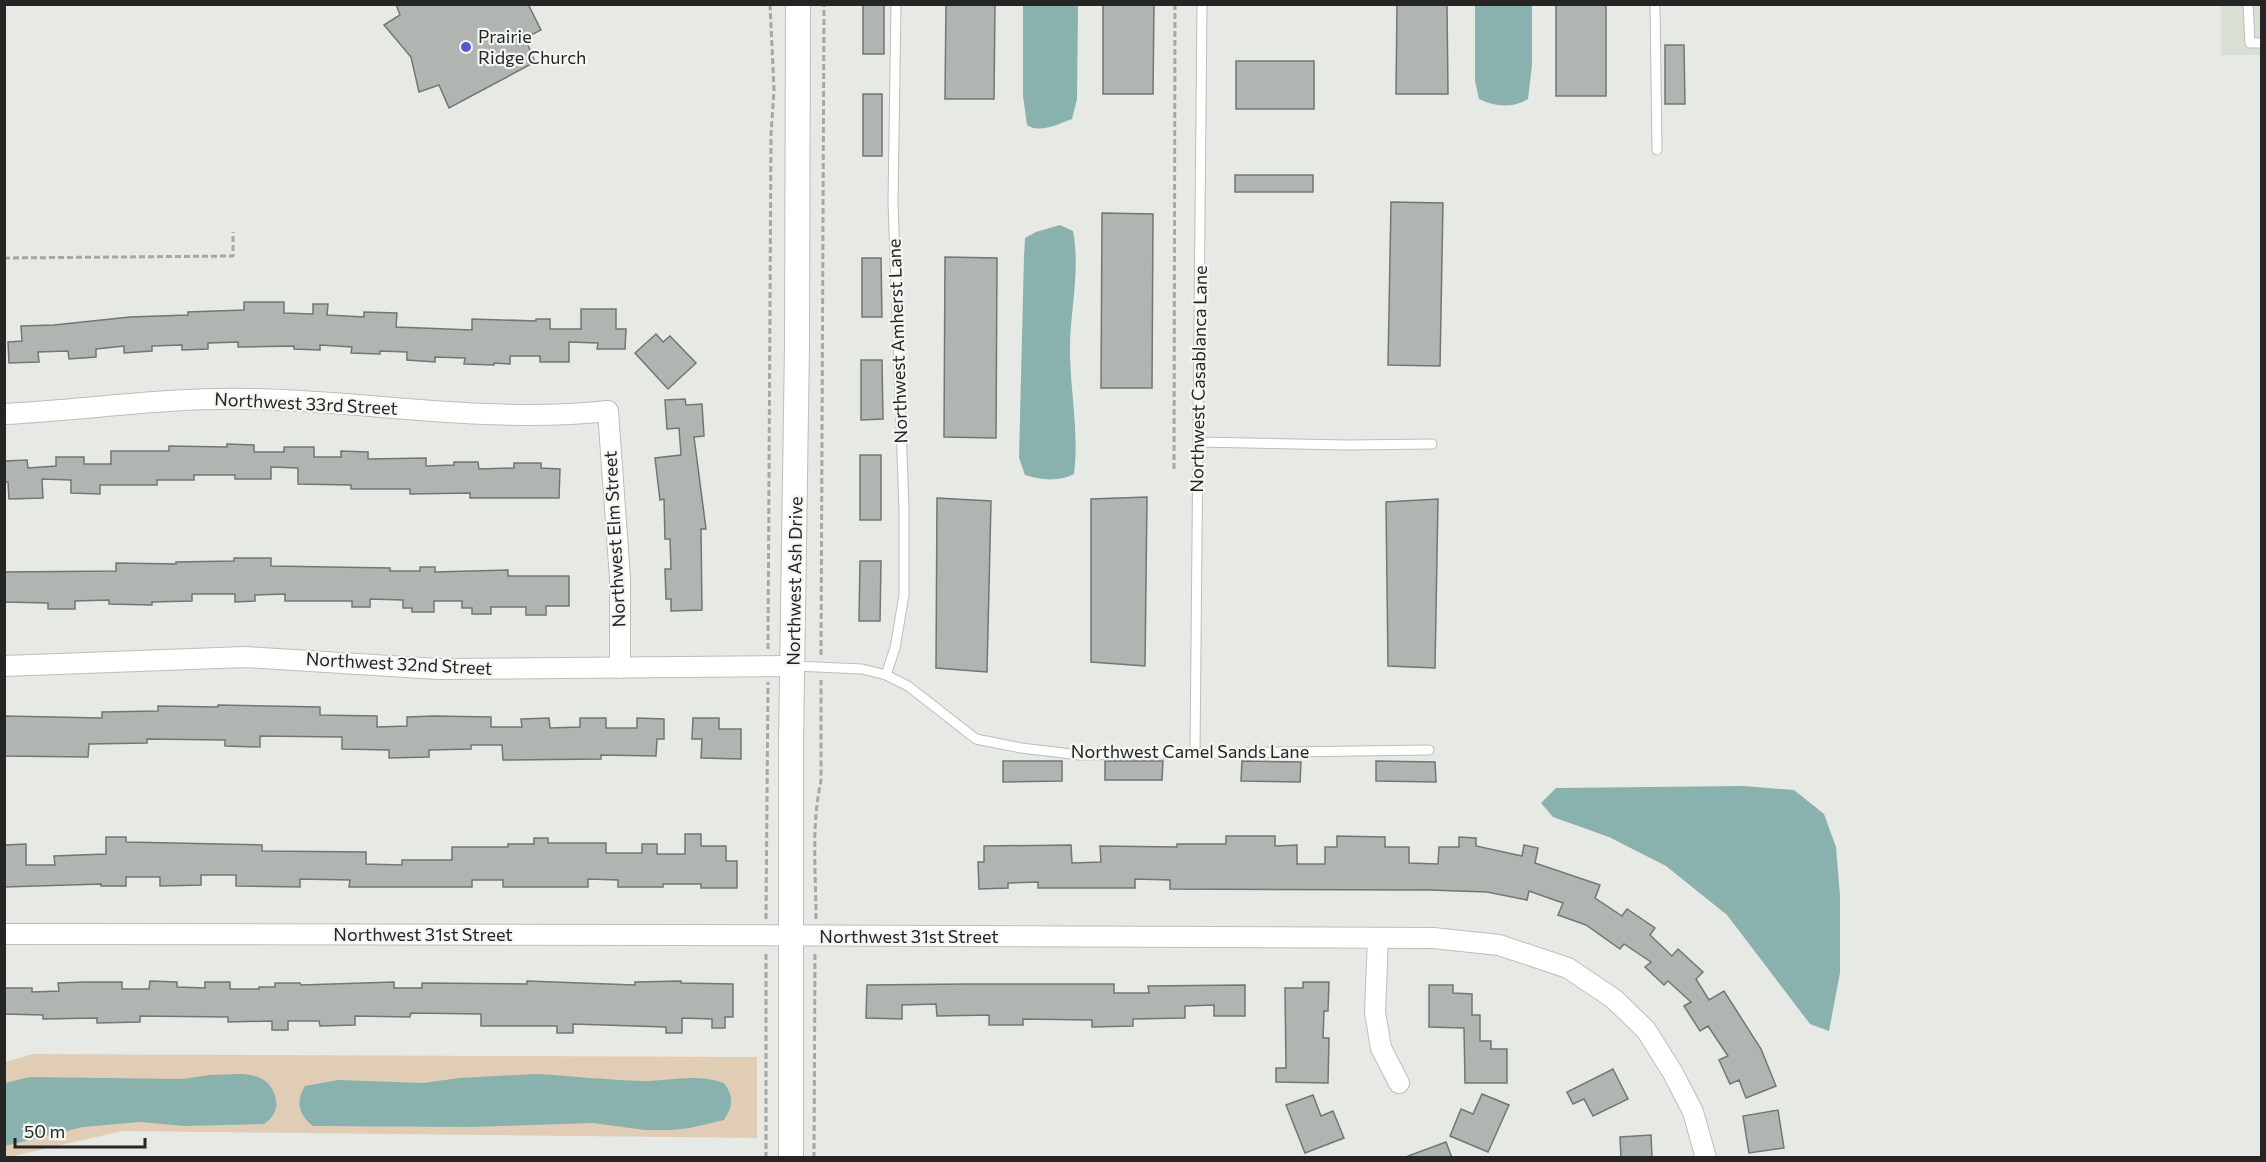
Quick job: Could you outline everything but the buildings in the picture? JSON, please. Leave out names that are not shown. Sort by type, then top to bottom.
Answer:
[{"type":"street","name":"Northwest Ash Drive","points":[[791,1158],[791,743],[794,666],[798,4]]},
{"type":"street","name":"Northwest 33rd Street","points":[[4,414],[160,401],[248,399],[362,404],[438,413],[484,415],[566,416],[608,411]]},
{"type":"street","name":"Northwest Elm Street","points":[[608,411],[620,578],[620,668]]},
{"type":"street","name":"Northwest 32nd Street","points":[[4,666],[245,657],[438,669],[794,666]]},
{"type":"street","name":"Northwest 31st Street","points":[[4,934],[1433,938],[1499,945],[1568,968],[1614,999],[1646,1029],[1673,1073],[1693,1112],[1706,1158]]},
{"type":"street","points":[[1378,938],[1375,1012],[1381,1048],[1399,1083]]},
{"type":"lane","name":"Northwest Amherst Lane","points":[[886,675],[895,648],[904,595],[904,508],[893,202],[896,4]]},
{"type":"lane","name":"Northwest Casablanca Lane","points":[[1195,753],[1202,4]]},
{"type":"lane","points":[[1655,4],[1657,150]]},
{"type":"lane","points":[[2248,4],[2250,43],[2262,43]]},
{"type":"lane","points":[[1199,442],[1432,444]]},
{"type":"lane","name":"Northwest Camel Sands Lane","points":[[794,666],[862,669],[886,675],[908,686],[976,739],[1021,748],[1080,755],[1429,750]]},
{"type":"path","points":[[765,1158],[771,134],[774,90],[770,4]]},
{"type":"path","points":[[814,1158],[816,821],[817,796],[821,781],[824,4]]},
{"type":"path","points":[[1174,469],[1176,4]]},
{"type":"path","points":[[4,258],[233,256],[234,232]]},
{"type":"shaded area","points":[[2221,5],[2261,5],[2261,55],[2221,55]]},
{"type":"shaded area","points":[[33,1054],[757,1057],[757,1138],[122,1131],[5,1158],[5,1062]]},
{"type":"water","points":[[1023,5],[1078,5],[1077,99],[1072,119],[1038,129],[1027,125],[1023,96]]},
{"type":"water","points":[[1475,5],[1532,5],[1532,65],[1528,99],[1516,104],[1504,105],[1491,104],[1479,99],[1475,81]]},
{"type":"water","points":[[1060,225],[1073,231],[1076,262],[1070,355],[1075,459],[1074,474],[1050,479],[1025,475],[1019,458],[1024,256],[1025,238]]},
{"type":"water","points":[[1743,786],[1794,790],[1824,814],[1836,847],[1840,896],[1840,973],[1829,1031],[1810,1024],[1727,915],[1666,866],[1609,837],[1553,817],[1541,803],[1556,788]]},
{"type":"water","points":[[239,1074],[265,1080],[271,1087],[276,1100],[273,1115],[264,1124],[184,1126],[140,1122],[83,1127],[5,1146],[5,1083],[30,1077],[182,1079]]},
{"type":"water","points":[[536,1074],[642,1081],[703,1078],[724,1083],[731,1097],[731,1106],[724,1120],[690,1128],[645,1130],[593,1123],[470,1127],[313,1126],[304,1117],[299,1103],[305,1086],[338,1080],[423,1083],[459,1078]]},
{"type":"place","name":"Prairie Ridge Church","points":[[466,47]]}]
